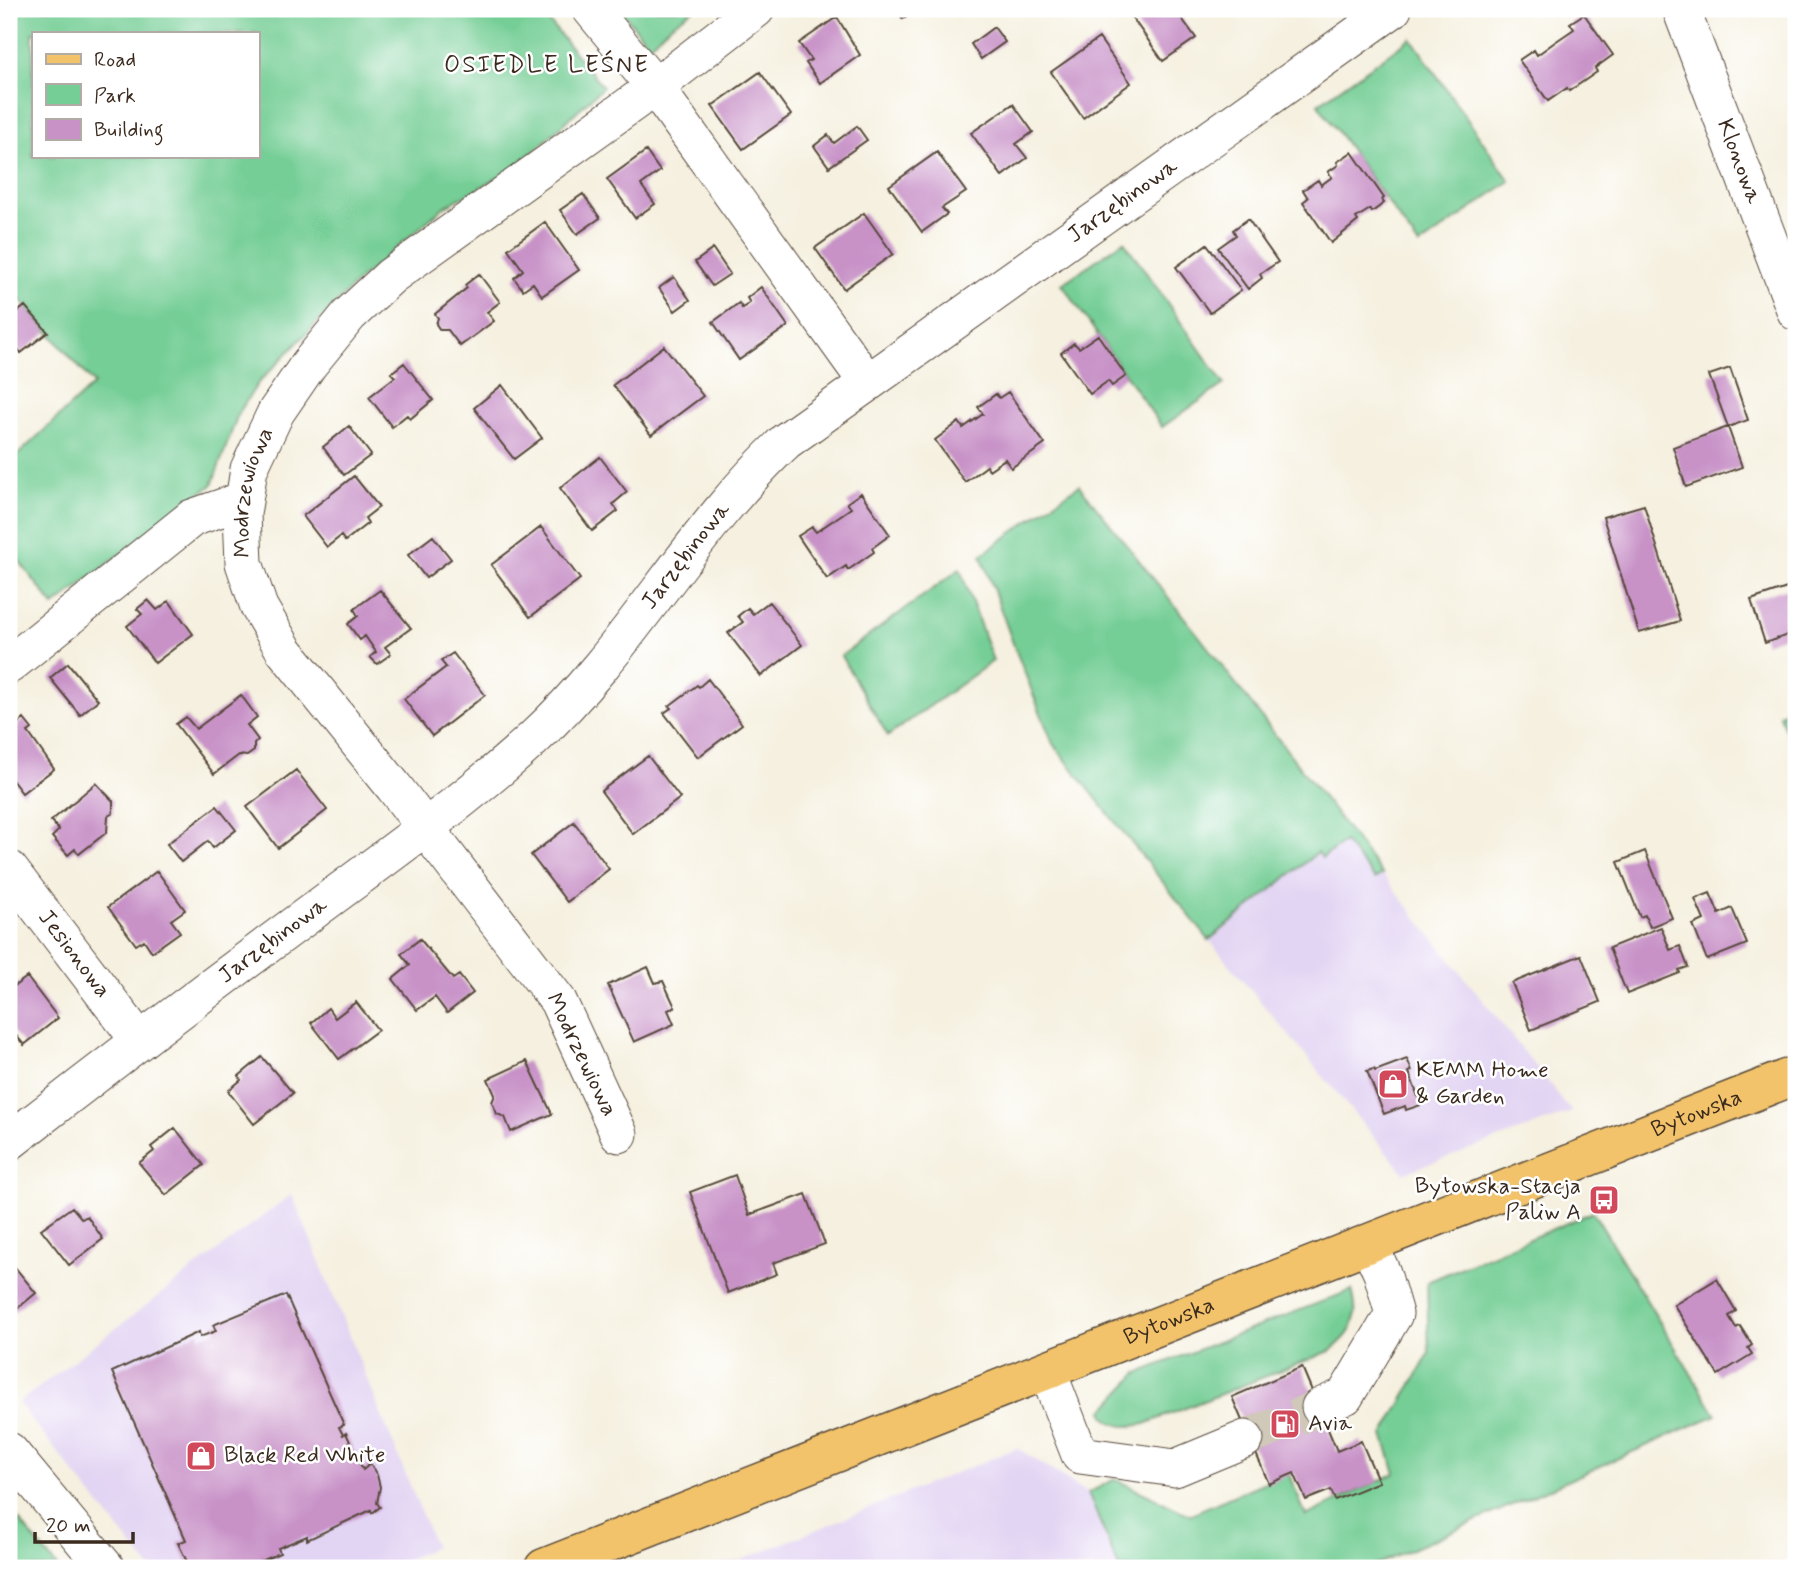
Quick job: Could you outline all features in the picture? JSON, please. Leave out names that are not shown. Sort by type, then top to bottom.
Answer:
[{"type":"main road","name":"Bytowska","points":[[544,1568],[1796,1075]]},
{"type":"street","points":[[591,9],[655,87],[867,382]]},
{"type":"street","name":"Modrzewiowa","points":[[619,1134],[558,1001],[425,827],[284,650],[259,607],[244,563],[242,514],[249,469],[276,412],[309,364],[349,315],[391,276],[655,87],[756,9]]},
{"type":"street","name":"Jarzębinowa","points":[[9,1142],[139,1040],[425,827],[534,738],[569,703],[694,546],[786,441],[1393,9]]},
{"type":"street","name":"Klonowa","points":[[1681,9],[1796,312]]},
{"type":"street","points":[[9,665],[192,518],[244,500]]},
{"type":"street","name":"Jesionowa","points":[[9,869],[139,1040]]},
{"type":"street","points":[[1320,1407],[1345,1396],[1394,1314],[1382,1273],[1369,1244]]},
{"type":"street","points":[[1048,1370],[1080,1455],[1175,1468],[1245,1439]]},
{"type":"street","points":[[9,1451],[106,1568]]},
{"type":"shaded area","points":[[1344,842],[1375,879],[1382,874],[1572,1112],[1404,1173],[1209,940],[1318,852],[1322,858]]},
{"type":"shaded area","points":[[292,1194],[435,1547],[387,1568],[150,1568],[18,1403]]},
{"type":"shaded area","points":[[1017,1448],[1088,1493],[1119,1568],[701,1568],[742,1560]]},
{"type":"green space","points":[[9,9],[539,9],[603,87],[516,168],[444,207],[360,279],[258,383],[238,414],[212,485],[185,503],[54,606],[9,548],[9,463],[94,384],[9,287]]},
{"type":"green space","points":[[620,9],[694,9],[668,27],[649,45]]},
{"type":"green space","points":[[1411,38],[1510,181],[1419,246],[1318,104]]},
{"type":"green space","points":[[1124,241],[1224,384],[1162,427],[1062,284]]},
{"type":"green space","points":[[1079,485],[1382,874],[1375,879],[1344,842],[1322,858],[1318,852],[1209,940],[1053,744],[981,555]]},
{"type":"green space","points":[[960,569],[993,661],[888,736],[841,656]]},
{"type":"green space","points":[[1796,708],[1796,757],[1779,714]]},
{"type":"green space","points":[[1593,1212],[1716,1415],[1369,1568],[1119,1568],[1088,1493],[1115,1479],[1189,1515],[1288,1472],[1306,1516],[1396,1473],[1383,1435],[1429,1354],[1427,1282]]},
{"type":"green space","points":[[1352,1290],[1355,1309],[1353,1325],[1345,1338],[1330,1351],[1145,1424],[1120,1425],[1106,1417],[1103,1411],[1138,1373]]},
{"type":"green space","points":[[9,1508],[58,1568],[9,1568]]},
{"type":"building","points":[[896,9],[918,9],[903,19]]},
{"type":"building","points":[[1126,9],[1175,9],[1196,38],[1163,61]]},
{"type":"building","points":[[1584,14],[1613,55],[1595,68],[1597,72],[1548,101],[1519,60],[1534,50],[1537,55],[1574,29],[1570,23]]},
{"type":"building","points":[[837,17],[860,55],[820,83],[806,63],[811,60],[799,43]]},
{"type":"building","points":[[994,27],[1005,42],[981,59],[971,44]]},
{"type":"building","points":[[1099,38],[1131,83],[1083,118],[1051,72]]},
{"type":"building","points":[[760,72],[791,115],[743,149],[712,106]]},
{"type":"building","points":[[1013,104],[1033,132],[1016,144],[1027,158],[1002,176],[971,133]]},
{"type":"building","points":[[857,126],[867,140],[829,167],[814,146],[828,135],[834,143]]},
{"type":"building","points":[[646,151],[660,171],[641,185],[655,204],[635,218],[607,179]]},
{"type":"building","points":[[937,152],[966,192],[942,208],[947,214],[922,232],[889,186]]},
{"type":"building","points":[[1352,152],[1384,198],[1384,203],[1372,212],[1370,209],[1356,218],[1358,221],[1331,243],[1303,202],[1308,198],[1303,190],[1318,180],[1321,185],[1332,177],[1328,172]]},
{"type":"building","points":[[583,194],[600,218],[577,234],[560,210]]},
{"type":"building","points":[[864,213],[893,254],[844,289],[815,248]]},
{"type":"building","points":[[1248,219],[1278,262],[1260,274],[1262,278],[1248,289],[1218,248],[1236,235],[1233,230]]},
{"type":"building","points":[[545,222],[579,270],[542,296],[533,283],[523,290],[514,278],[523,270],[508,249]]},
{"type":"building","points":[[1207,244],[1241,290],[1210,313],[1176,267]]},
{"type":"building","points":[[713,249],[730,274],[712,286],[695,262]]},
{"type":"building","points":[[479,274],[500,302],[487,312],[494,321],[460,346],[448,330],[440,330],[435,314],[467,288],[465,285]]},
{"type":"building","points":[[674,277],[690,300],[675,311],[659,288]]},
{"type":"building","points":[[761,287],[788,326],[739,360],[713,322],[739,303],[742,308],[750,303],[747,298]]},
{"type":"building","points":[[25,306],[48,332],[21,353],[9,337],[9,319]]},
{"type":"building","points":[[1098,335],[1126,376],[1112,386],[1108,381],[1090,394],[1061,353],[1074,343],[1079,348]]},
{"type":"building","points":[[664,346],[703,396],[651,435],[613,385]]},
{"type":"building","points":[[404,363],[433,400],[410,419],[407,415],[392,427],[369,397],[395,377],[391,373]]},
{"type":"building","points":[[1730,368],[1748,420],[1728,427],[1709,375]]},
{"type":"building","points":[[502,385],[542,438],[514,459],[474,408]]},
{"type":"building","points":[[1008,392],[1045,444],[1011,468],[1005,459],[989,470],[987,466],[965,482],[935,440],[959,422],[963,428],[983,414],[978,407],[996,394],[999,398]]},
{"type":"building","points":[[349,426],[371,455],[344,475],[323,447]]},
{"type":"building","points":[[1728,427],[1742,467],[1686,487],[1673,447]]},
{"type":"building","points":[[600,457],[627,492],[613,504],[618,511],[592,531],[560,488]]},
{"type":"building","points":[[354,476],[379,507],[365,518],[368,523],[345,541],[341,536],[327,547],[303,516]]},
{"type":"building","points":[[861,493],[890,535],[872,548],[874,552],[848,570],[846,566],[827,579],[798,536],[812,527],[816,532],[851,508],[847,503]]},
{"type":"building","points":[[1644,505],[1680,621],[1639,633],[1603,517]]},
{"type":"building","points":[[541,527],[580,579],[530,617],[491,565]]},
{"type":"building","points":[[433,536],[451,559],[426,578],[408,555]]},
{"type":"building","points":[[1796,585],[1796,632],[1765,643],[1751,600]]},
{"type":"building","points":[[380,590],[411,628],[385,647],[391,654],[377,664],[370,657],[376,652],[365,636],[360,640],[348,624],[358,616],[354,609]]},
{"type":"building","points":[[148,600],[157,610],[169,601],[193,634],[155,663],[127,626],[142,614],[137,609]]},
{"type":"building","points":[[769,602],[802,645],[761,676],[728,633],[743,622],[738,616],[748,608],[753,614]]},
{"type":"building","points":[[453,653],[485,695],[432,736],[404,699],[446,667],[441,661]]},
{"type":"building","points":[[68,663],[98,700],[80,715],[50,678]]},
{"type":"building","points":[[708,679],[742,724],[698,757],[664,713],[671,708],[669,706]]},
{"type":"building","points":[[241,695],[257,717],[247,725],[258,740],[254,744],[254,751],[247,756],[239,755],[214,774],[176,724],[186,717],[196,729]]},
{"type":"building","points":[[24,719],[32,729],[28,732],[54,769],[22,793],[9,776],[9,731]]},
{"type":"building","points":[[648,756],[680,798],[633,834],[601,791]]},
{"type":"building","points":[[296,770],[327,810],[278,848],[247,807]]},
{"type":"building","points":[[96,783],[113,801],[113,813],[108,816],[107,832],[79,854],[75,849],[68,855],[52,837],[59,830],[51,821]]},
{"type":"building","points":[[217,806],[236,830],[213,848],[208,841],[181,862],[167,844]]},
{"type":"building","points":[[574,822],[609,869],[567,902],[531,855]]},
{"type":"building","points":[[1645,851],[1672,918],[1650,927],[1645,915],[1640,917],[1618,862]]},
{"type":"building","points":[[157,871],[185,910],[171,920],[180,932],[152,952],[144,940],[136,945],[108,907]]},
{"type":"building","points":[[1710,893],[1719,914],[1732,908],[1747,944],[1707,960],[1693,925],[1704,920],[1695,899]]},
{"type":"building","points":[[1661,927],[1670,950],[1680,946],[1688,967],[1679,970],[1680,973],[1627,994],[1609,948]]},
{"type":"building","points":[[420,939],[453,979],[459,975],[473,993],[447,1013],[435,997],[417,1010],[393,979],[410,965],[401,954]]},
{"type":"building","points":[[1581,955],[1600,1002],[1531,1030],[1512,983]]},
{"type":"building","points":[[648,967],[655,983],[663,981],[675,1007],[668,1010],[674,1024],[634,1042],[608,985]]},
{"type":"building","points":[[27,977],[58,1018],[24,1045],[9,1027],[9,990]]},
{"type":"building","points":[[356,1002],[378,1030],[339,1059],[311,1023],[328,1008],[335,1018]]},
{"type":"building","points":[[262,1057],[293,1093],[254,1124],[228,1091],[241,1080],[239,1076]]},
{"type":"building","name":"KEMM Home & Garden","points":[[1407,1059],[1421,1105],[1406,1110],[1405,1106],[1384,1114],[1367,1071],[1375,1071]]},
{"type":"building","points":[[527,1061],[552,1114],[511,1132],[505,1117],[497,1114],[492,1102],[495,1095],[488,1079]]},
{"type":"building","points":[[175,1128],[204,1165],[166,1195],[139,1163],[154,1151],[151,1147]]},
{"type":"building","points":[[735,1175],[749,1215],[806,1194],[825,1244],[773,1263],[777,1274],[728,1293],[690,1192]]},
{"type":"building","points":[[72,1207],[82,1219],[87,1216],[103,1239],[69,1265],[41,1229]]},
{"type":"building","points":[[9,1260],[36,1293],[12,1313],[9,1310]]},
{"type":"building","points":[[1717,1279],[1736,1311],[1729,1316],[1736,1328],[1740,1326],[1752,1345],[1748,1348],[1752,1354],[1718,1375],[1674,1305]]},
{"type":"building","points":[[286,1295],[344,1425],[339,1427],[343,1435],[346,1433],[363,1470],[370,1464],[377,1475],[380,1487],[377,1503],[380,1507],[372,1513],[371,1510],[307,1540],[307,1536],[278,1548],[280,1553],[245,1568],[190,1568],[178,1543],[186,1540],[112,1372],[199,1332],[200,1337],[216,1331],[213,1325]]},
{"type":"building","name":"Avia","points":[[1302,1367],[1337,1451],[1361,1441],[1379,1482],[1335,1500],[1331,1490],[1306,1500],[1294,1473],[1269,1484],[1232,1397]]},
{"type":"tunnel","points":[[1245,1439],[1320,1407]]},
{"type":"place","name":"KEMM Home & Garden","points":[[1393,1084]]},
{"type":"place","name":"Bytowska-Stacja Paliw A","points":[[1604,1200]]},
{"type":"place","name":"Avia","points":[[1285,1424]]},
{"type":"place","name":"Black Red White","points":[[201,1456]]},
{"type":"district","name":"OSIEDLE LEŚNE","points":[[547,65]]}]
